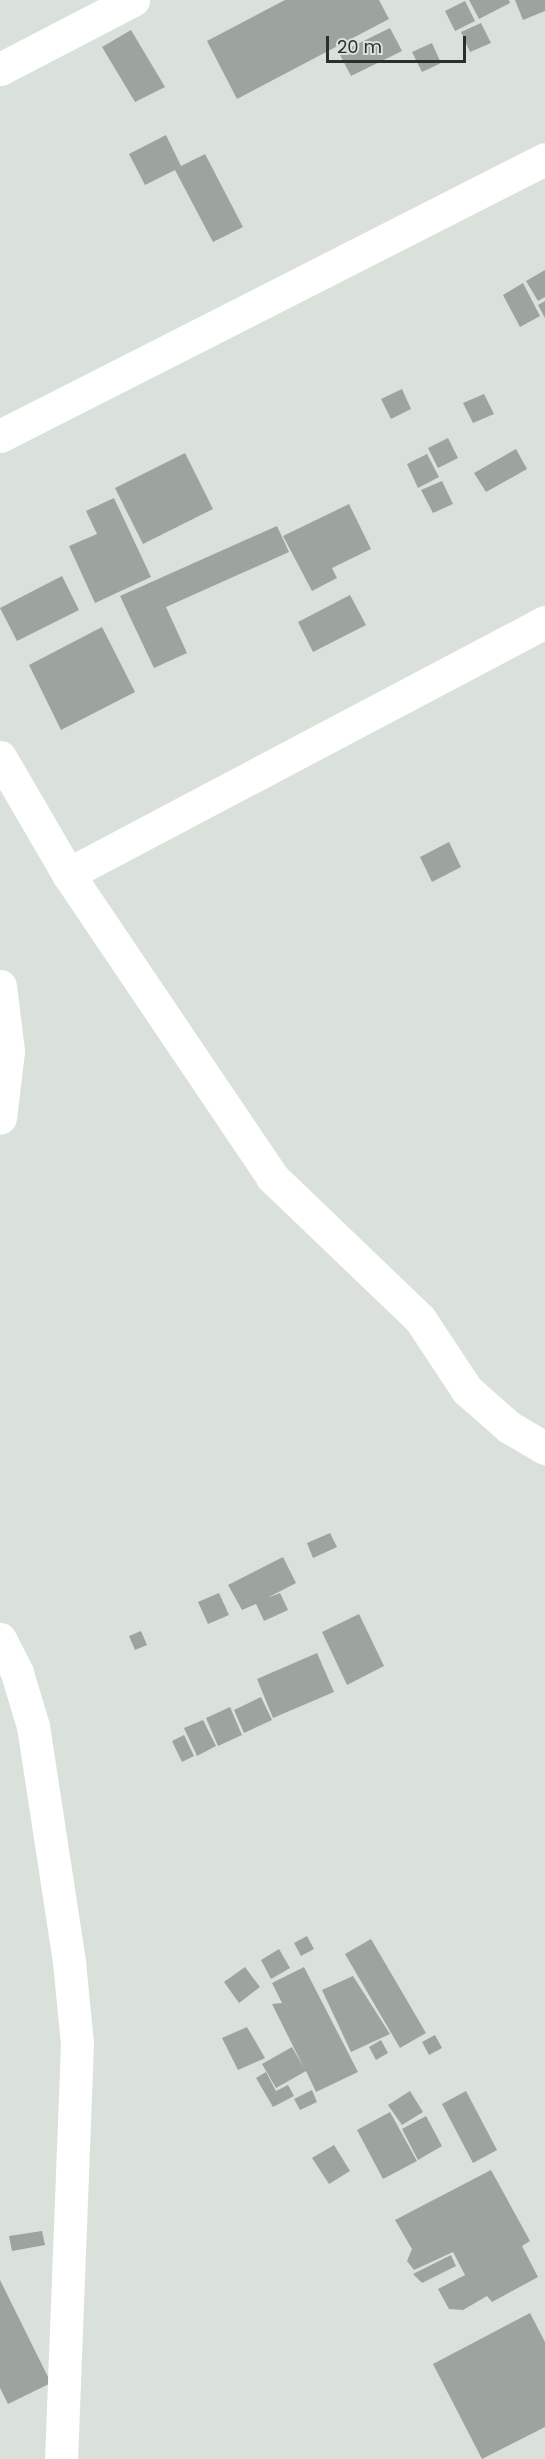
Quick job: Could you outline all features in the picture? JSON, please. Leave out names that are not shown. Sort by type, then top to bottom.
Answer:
[{"type":"street","points":[[0,69],[134,0]]},
{"type":"street","points":[[0,436],[545,159]]},
{"type":"street","points":[[68,874],[545,622]]},
{"type":"street","points":[[0,757],[68,874],[272,1177],[420,1319],[467,1390],[509,1427],[545,1448]]},
{"type":"street","points":[[0,986],[8,1051],[0,1118]]},
{"type":"street","points":[[0,1639],[17,1673],[33,1726],[69,1962],[77,2044],[61,2459]]},
{"type":"building","points":[[285,0],[379,0],[389,19],[237,99],[207,41]]},
{"type":"building","points":[[469,0],[509,0],[510,3],[479,19]]},
{"type":"building","points":[[515,0],[545,0],[545,11],[523,20]]},
{"type":"building","points":[[465,1],[475,21],[455,31],[445,11]]},
{"type":"building","points":[[481,23],[491,43],[470,52],[461,32]]},
{"type":"building","points":[[390,28],[402,51],[351,76],[339,53]]},
{"type":"building","points":[[131,30],[165,87],[135,102],[102,47]]},
{"type":"building","points":[[432,43],[441,63],[422,72],[412,52]]},
{"type":"building","points":[[166,135],[181,166],[205,154],[243,227],[213,242],[175,170],[145,185],[129,154]]},
{"type":"building","points":[[545,270],[545,297],[538,301],[526,281]]},
{"type":"building","points":[[523,283],[540,316],[520,327],[503,295]]},
{"type":"building","points":[[545,301],[545,318],[538,305]]},
{"type":"building","points":[[402,389],[411,409],[391,419],[381,399]]},
{"type":"building","points":[[484,394],[494,414],[473,423],[463,403]]},
{"type":"building","points":[[448,438],[458,458],[438,468],[428,448]]},
{"type":"building","points":[[516,449],[527,469],[486,492],[474,473]]},
{"type":"building","points":[[185,453],[213,509],[143,544],[115,488]]},
{"type":"building","points":[[427,454],[439,477],[418,488],[407,464]]},
{"type":"building","points":[[442,481],[453,504],[433,513],[421,490]]},
{"type":"building","points":[[114,498],[151,577],[95,603],[69,546],[97,534],[86,511]]},
{"type":"building","points":[[349,504],[371,549],[332,568],[337,578],[312,591],[283,536]]},
{"type":"building","points":[[277,526],[289,552],[166,607],[187,653],[154,668],[120,596]]},
{"type":"building","points":[[62,576],[79,610],[17,641],[0,608]]},
{"type":"building","points":[[350,595],[366,625],[313,652],[298,622]]},
{"type":"building","points":[[102,627],[135,692],[61,730],[29,665]]},
{"type":"building","points":[[449,842],[461,867],[432,882],[420,857]]},
{"type":"building","points":[[330,1533],[337,1547],[313,1558],[307,1543]]},
{"type":"building","points":[[283,1557],[296,1583],[267,1598],[280,1593],[288,1610],[264,1621],[256,1604],[242,1610],[228,1585]]},
{"type":"building","points":[[219,1593],[229,1615],[208,1624],[198,1602]]},
{"type":"building","points":[[359,1614],[384,1666],[347,1685],[322,1632]]},
{"type":"building","points":[[141,1631],[147,1645],[135,1650],[129,1636]]},
{"type":"building","points":[[317,1653],[334,1692],[273,1718],[257,1679]]},
{"type":"building","points":[[261,1697],[272,1720],[244,1733],[234,1710]]},
{"type":"building","points":[[230,1707],[242,1735],[218,1746],[206,1718]]},
{"type":"building","points":[[203,1720],[216,1746],[197,1756],[184,1728]]},
{"type":"building","points":[[184,1735],[194,1756],[182,1762],[172,1741]]},
{"type":"building","points":[[307,1936],[314,1949],[301,1956],[294,1943]]},
{"type":"building","points":[[371,1939],[426,2033],[400,2048],[345,1954]]},
{"type":"building","points":[[279,1949],[290,1968],[271,1979],[261,1960]]},
{"type":"building","points":[[245,1967],[260,1987],[239,2003],[224,1982]]},
{"type":"building","points":[[304,1967],[358,2072],[316,2092],[306,2071],[276,2088],[262,2064],[292,2047],[304,2068],[272,2004],[282,2003],[272,1983]]},
{"type":"building","points":[[353,1976],[390,2034],[351,2052],[322,1990]]},
{"type":"building","points":[[247,2027],[265,2058],[238,2070],[222,2038]]},
{"type":"building","points":[[435,2035],[442,2048],[429,2055],[422,2042]]},
{"type":"building","points":[[381,2040],[388,2053],[376,2060],[369,2047]]},
{"type":"building","points":[[266,2072],[276,2091],[288,2085],[294,2096],[273,2107],[256,2078]]},
{"type":"building","points":[[312,2090],[317,2102],[300,2110],[294,2099]]},
{"type":"building","points":[[410,2091],[423,2112],[402,2125],[388,2105]]},
{"type":"building","points":[[466,2091],[497,2150],[473,2163],[442,2104]]},
{"type":"building","points":[[390,2112],[417,2161],[383,2179],[357,2130]]},
{"type":"building","points":[[426,2116],[442,2146],[418,2160],[402,2129]]},
{"type":"building","points":[[334,2145],[350,2171],[329,2184],[312,2158]]},
{"type":"building","points":[[491,2170],[530,2241],[522,2246],[538,2277],[492,2302],[487,2296],[463,2310],[449,2309],[438,2289],[465,2275],[453,2252],[414,2270],[407,2261],[412,2249],[395,2220]]},
{"type":"building","points":[[42,2231],[45,2245],[12,2251],[9,2236]]},
{"type":"building","points":[[451,2255],[456,2266],[422,2283],[413,2274]]},
{"type":"building","points":[[0,2280],[51,2383],[8,2404],[0,2388]]},
{"type":"building","points":[[530,2313],[545,2342],[545,2427],[482,2459],[433,2364]]}]
